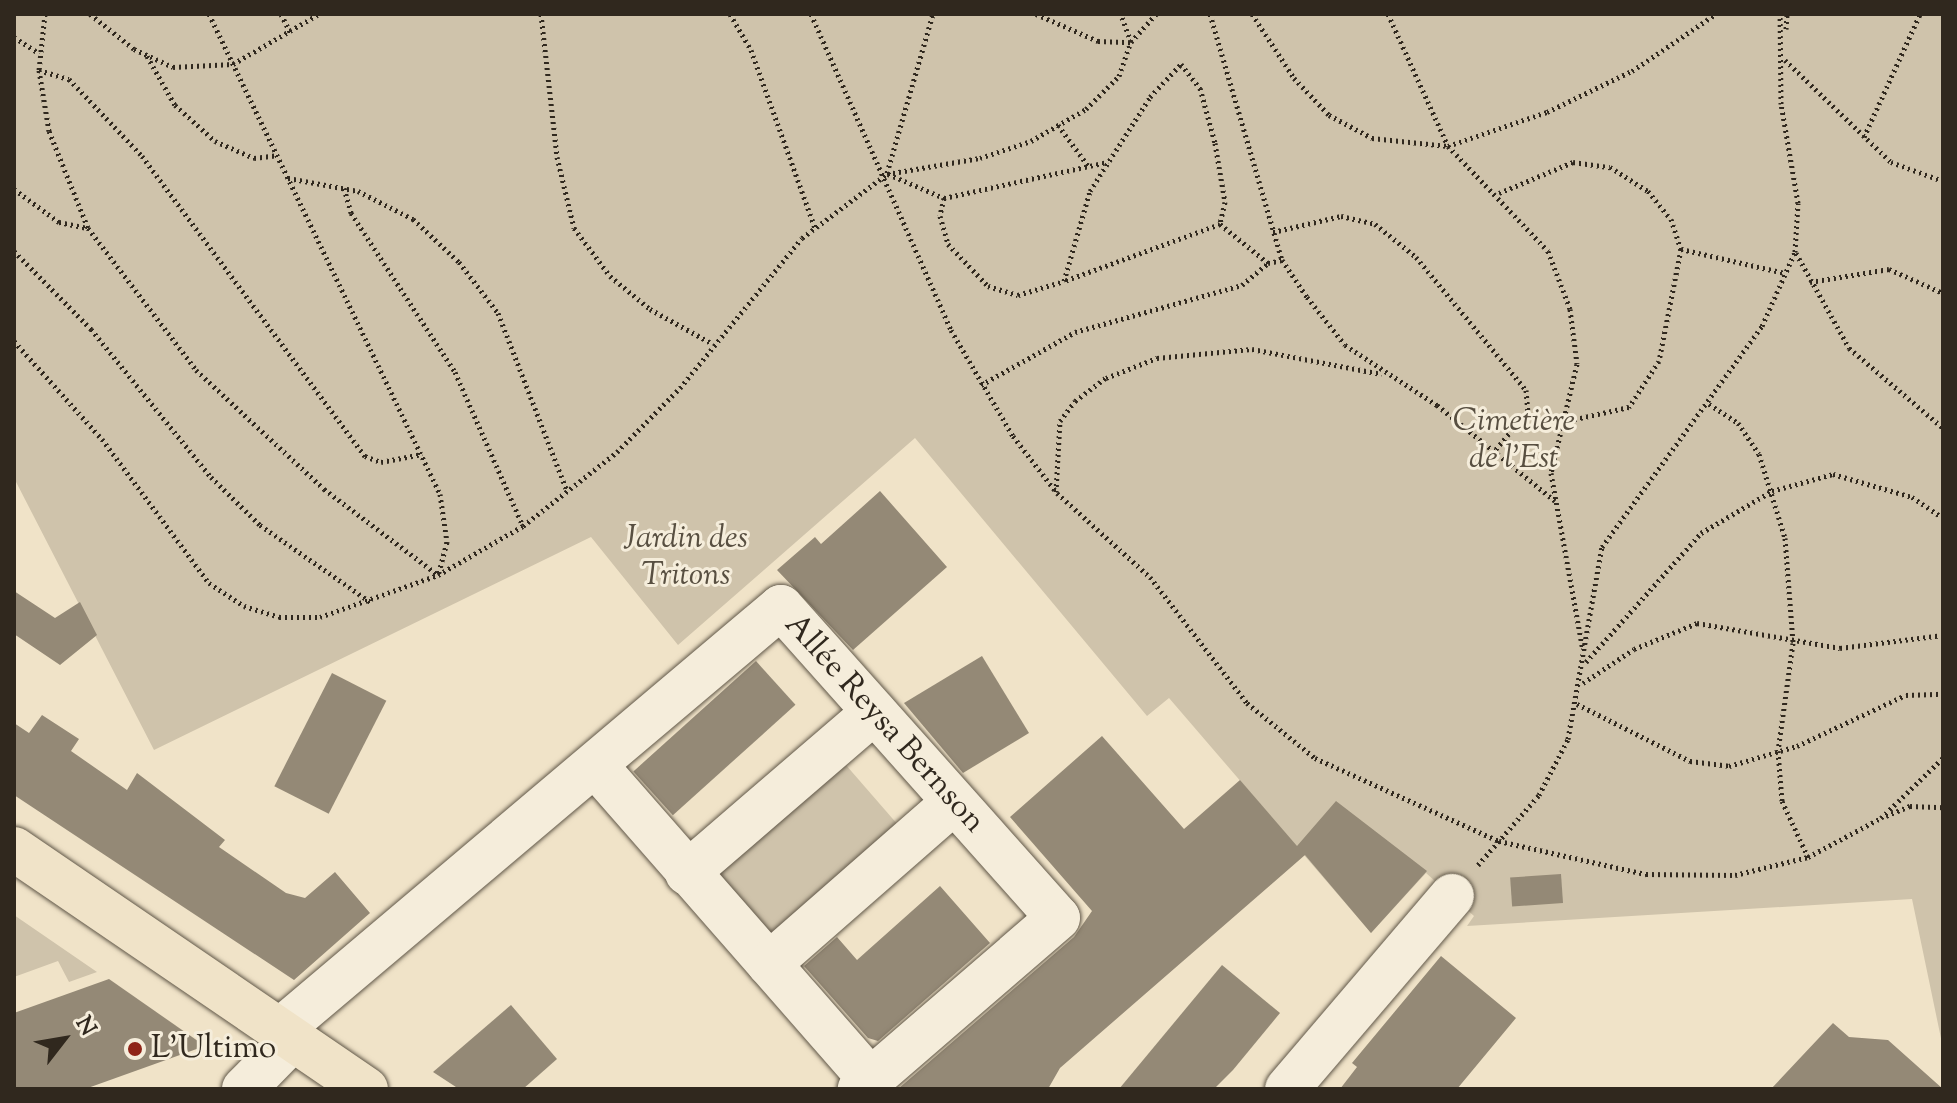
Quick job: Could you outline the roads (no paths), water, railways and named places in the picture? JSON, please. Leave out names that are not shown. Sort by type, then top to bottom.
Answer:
[{"type":"main road","points":[[14,849],[366,1089]]},
{"type":"street","name":"Allée Reysa Bernson","points":[[244,1089],[286,1036],[595,765],[781,607],[1058,918],[866,1084]]},
{"type":"street","points":[[687,873],[874,712]]},
{"type":"street","points":[[595,765],[769,964],[866,1084]]},
{"type":"street","points":[[769,964],[954,802]]},
{"type":"street","points":[[1287,1089],[1452,896]]},
{"type":"place","name":"L'Ultimo","points":[[135,1049]]},
{"type":"park label","name":"Cimetière de l'Est","points":[[1514,442]]},
{"type":"park label","name":"Jardin des Tritons","points":[[686,558]]}]
